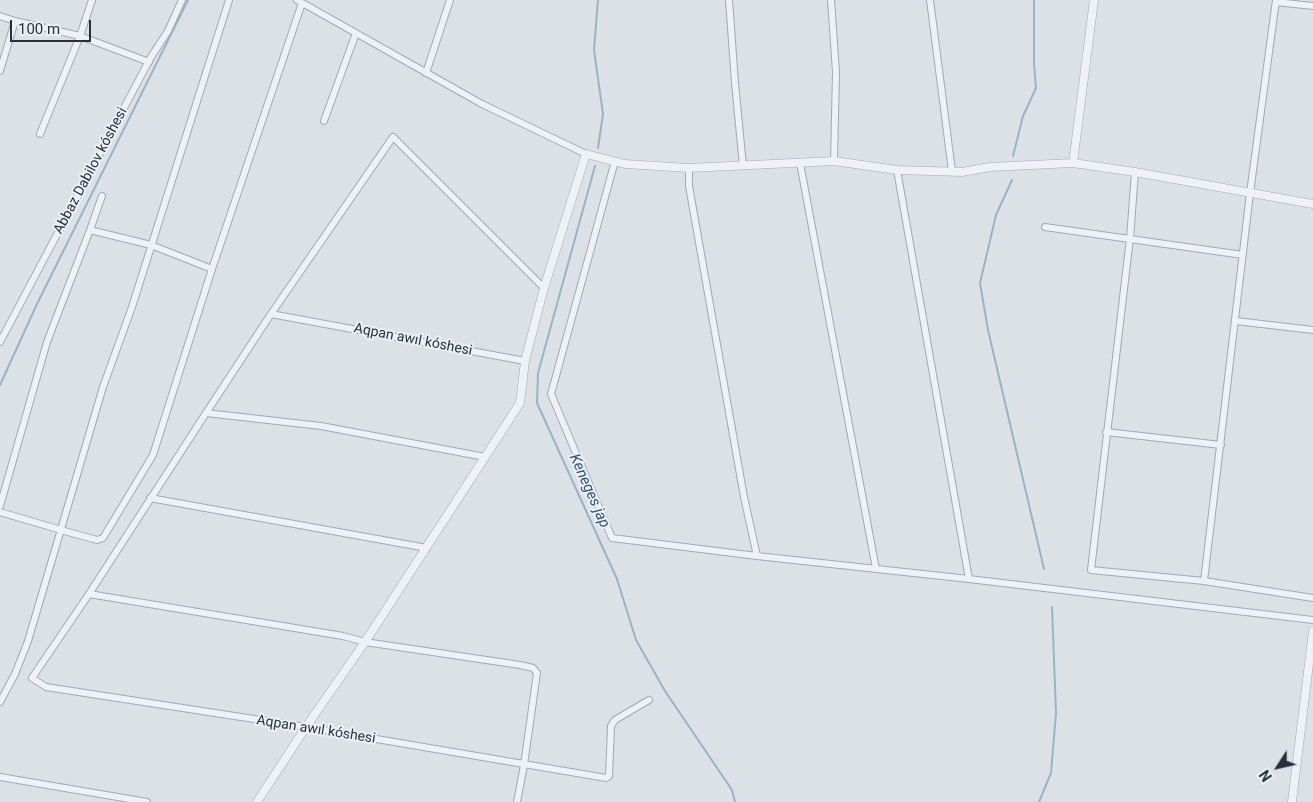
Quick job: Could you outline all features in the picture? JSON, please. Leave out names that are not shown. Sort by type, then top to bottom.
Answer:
[{"type":"street","points":[[40,134],[80,36],[92,0]]},
{"type":"street","name":"Abbaz Dabilov kóshesi","points":[[0,342],[149,62],[168,31],[182,0]]},
{"type":"street","points":[[0,702],[15,674],[28,641],[103,387],[132,307],[229,0]]},
{"type":"street","points":[[426,73],[450,0]]},
{"type":"street","points":[[729,0],[743,166]]},
{"type":"street","points":[[831,0],[836,72],[834,161]]},
{"type":"street","points":[[930,0],[952,171]]},
{"type":"street","points":[[1073,163],[1094,0]]},
{"type":"street","points":[[0,512],[97,540],[103,538],[153,455],[300,1],[482,104],[586,154],[625,164],[690,168],[834,161],[897,170],[962,172],[990,167],[1073,163],[1135,172],[1313,204]]},
{"type":"street","points":[[1204,581],[1250,193],[1276,1],[1313,6]]},
{"type":"street","points":[[0,16],[80,36],[149,62]]},
{"type":"street","points":[[0,71],[15,21]]},
{"type":"street","points":[[324,121],[356,33]]},
{"type":"street","points":[[517,802],[537,672],[533,668],[520,664],[365,642],[343,636],[89,594],[271,314],[393,136],[544,288]]},
{"type":"street","points":[[257,802],[427,548],[520,402],[525,361],[544,288],[586,154]]},
{"type":"street","points":[[614,161],[551,394],[612,538],[1313,620]]},
{"type":"street","points":[[800,163],[876,569]]},
{"type":"street","points":[[690,168],[689,186],[756,556]]},
{"type":"street","points":[[897,170],[969,579]]},
{"type":"street","points":[[1135,172],[1130,238],[1091,570],[1204,581],[1313,598]]},
{"type":"street","points":[[0,506],[48,342],[102,196]]},
{"type":"street","points":[[1045,227],[1243,255]]},
{"type":"street","points":[[90,230],[151,245],[212,269]]},
{"type":"street","name":"Aqpan awıl kóshesi","points":[[271,314],[525,361]]},
{"type":"street","points":[[1236,320],[1313,330]]},
{"type":"street","points":[[206,413],[321,426],[485,457]]},
{"type":"street","points":[[1106,432],[1221,445]]},
{"type":"street","points":[[150,498],[427,548]]},
{"type":"street","name":"Aqpan awıl kóshesi","points":[[89,594],[32,678],[46,686],[306,727],[603,778],[609,776],[611,726],[615,720],[649,700]]},
{"type":"street","points":[[1292,802],[1313,631]]},
{"type":"street","points":[[0,777],[147,802]]},
{"type":"waterway","points":[[0,385],[37,304],[188,0]]},
{"type":"waterway","name":"Keneges jap","points":[[598,0],[594,50],[603,114],[598,148]]},
{"type":"waterway","points":[[1013,156],[1023,116],[1036,88],[1034,0]]},
{"type":"waterway","name":"Keneges jap","points":[[595,166],[538,373],[537,403],[617,579],[636,640],[665,691],[732,790],[735,802]]},
{"type":"waterway","points":[[1012,180],[996,215],[980,283],[988,330],[1044,569]]},
{"type":"waterway","points":[[1039,802],[1051,773],[1056,713],[1052,607]]}]
